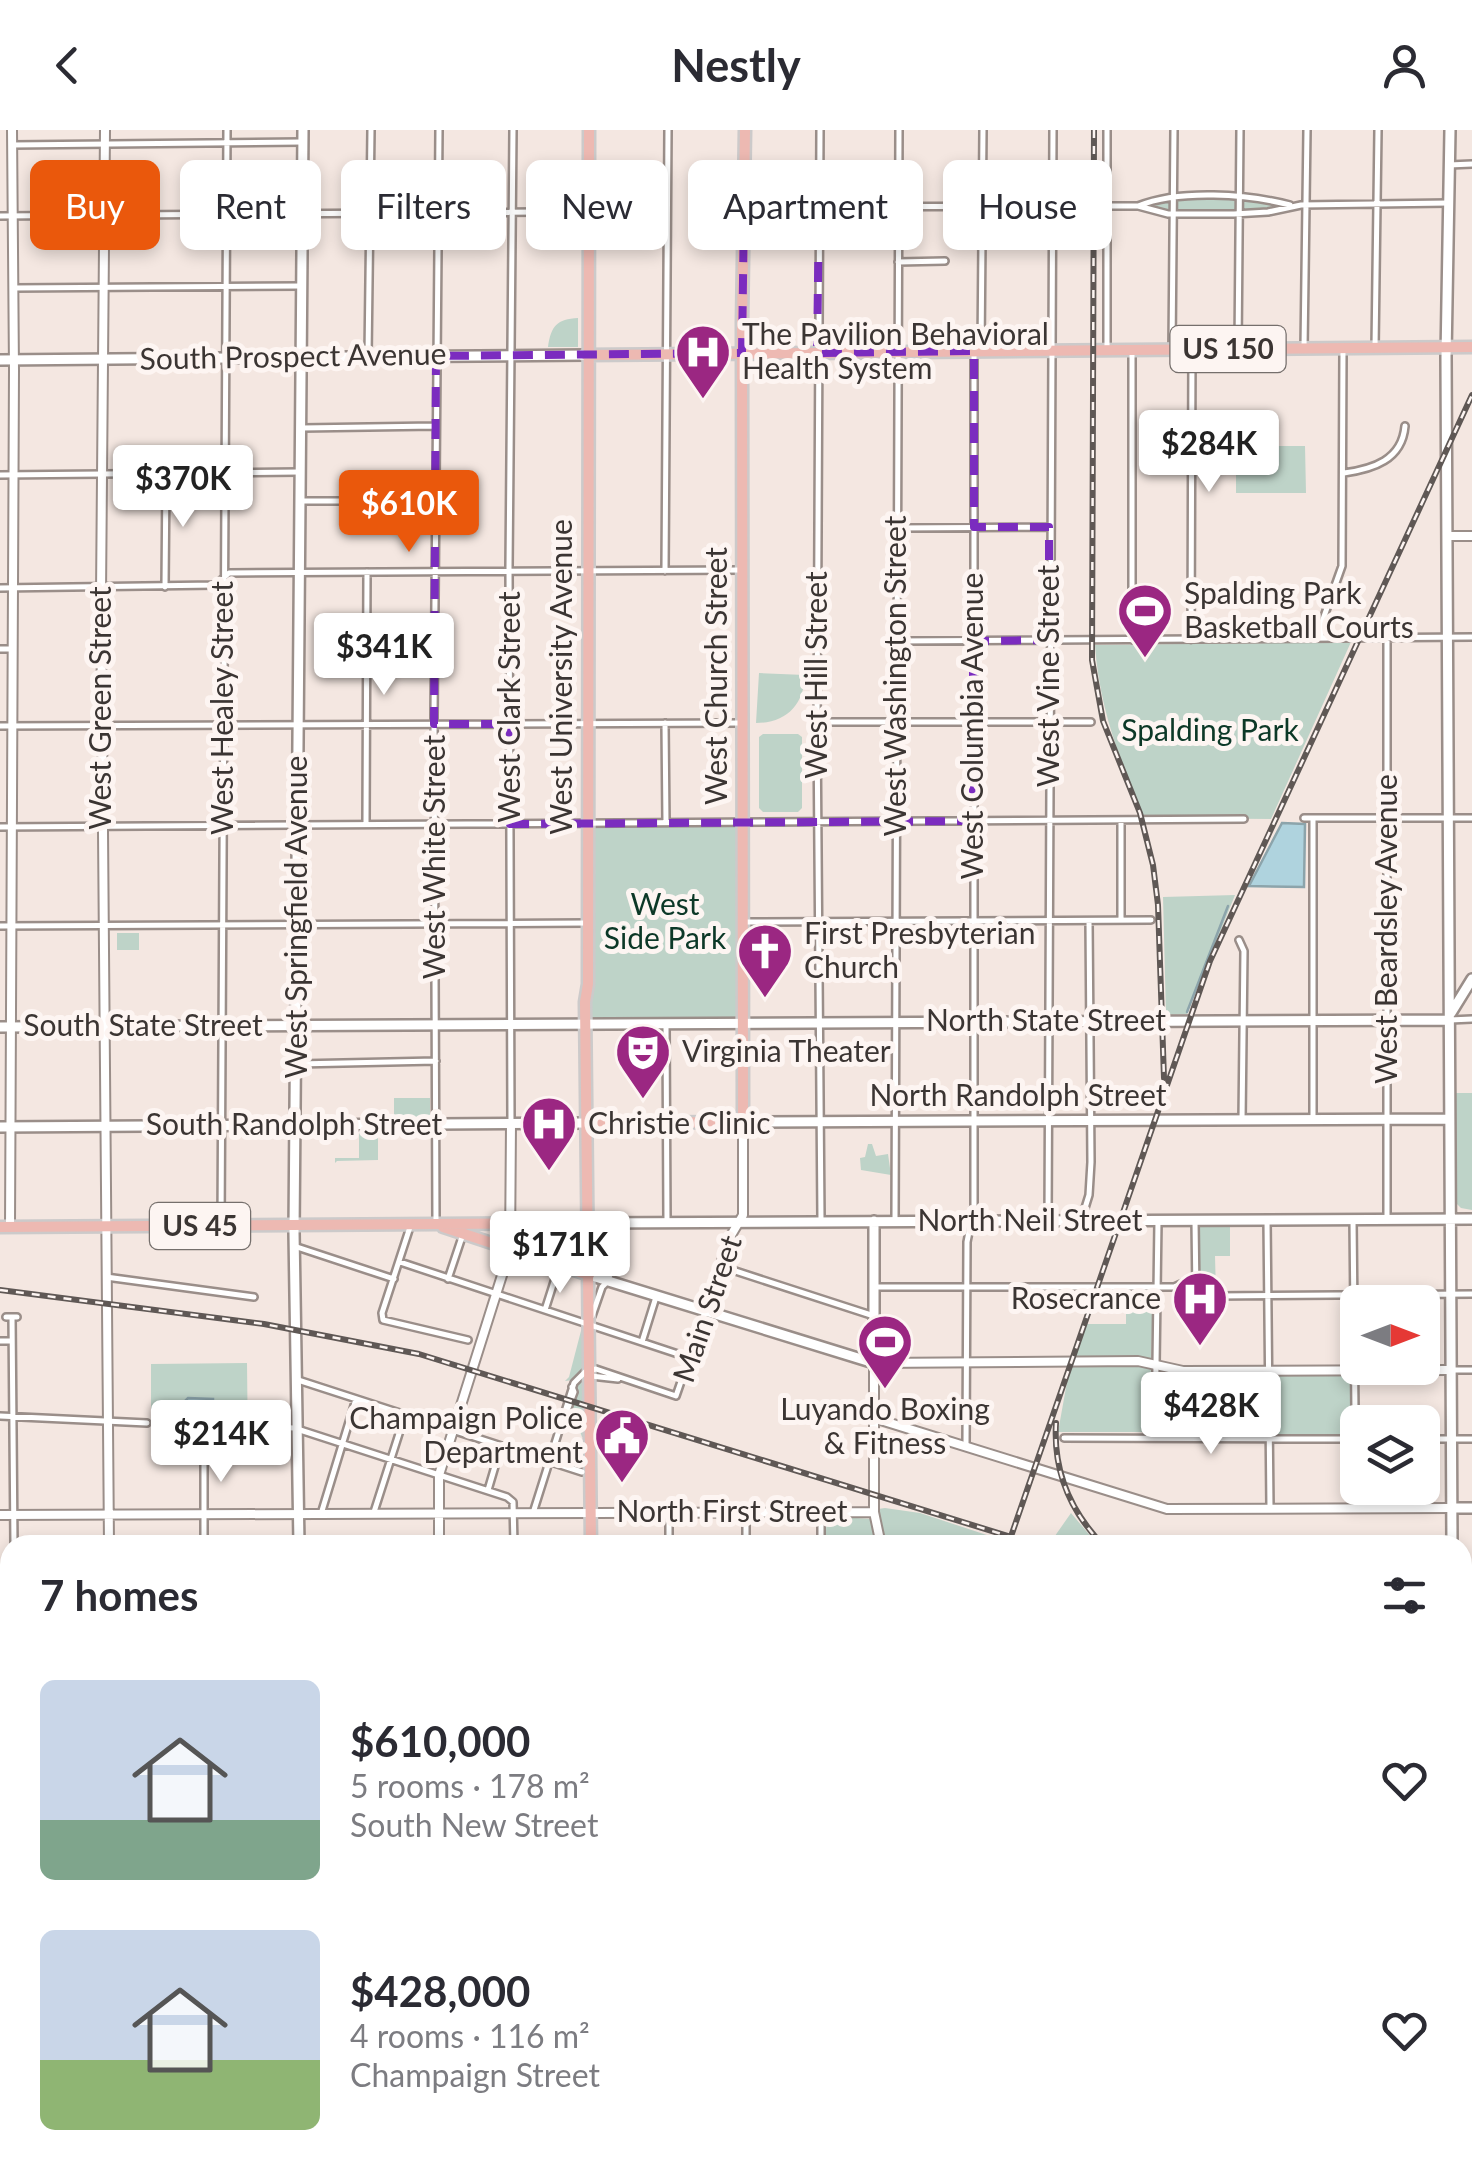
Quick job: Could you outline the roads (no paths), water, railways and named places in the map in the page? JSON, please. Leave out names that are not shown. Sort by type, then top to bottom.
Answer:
[{"type":"main road","name":"West Springfield Avenue","points":[[302,130],[302,160]]},
{"type":"main road","name":"West University Avenue","points":[[589,130],[589,160]]},
{"type":"main road","name":"West Church Street","points":[[745,130],[745,160]]},
{"type":"main road","points":[[1450,130],[1446,347],[1452,1535]]},
{"type":"main road","name":"West Springfield Avenue","points":[[294,1225],[302,250]]},
{"type":"main road","name":"West University Avenue","points":[[587,250],[585,1023],[591,1535]]},
{"type":"main road","name":"West Church Street","points":[[743,250],[744,1122]]},
{"type":"main road","name":"US 150","points":[[586,355],[1472,347]]},
{"type":"main road","name":"South Prospect Avenue","points":[[0,360],[586,355]]},
{"type":"main road","points":[[1448,1020],[1472,979]]},
{"type":"main road","name":"North State Street","points":[[585,1023],[1448,1020]]},
{"type":"main road","name":"South State Street","points":[[5,1026],[585,1023]]},
{"type":"main road","name":"North Randolph Street","points":[[587,1123],[1449,1119]]},
{"type":"main road","name":"South Randolph Street","points":[[5,1127],[587,1123]]},
{"type":"main road","name":"North Neil Street","points":[[588,1224],[1472,1219]]},
{"type":"main road","points":[[436,1225],[874,1364],[874,1221]]},
{"type":"main road","points":[[294,1225],[588,1224]]},
{"type":"main road","name":"US 45","points":[[5,1227],[294,1225],[299,1535]]},
{"type":"main road","points":[[1452,1508],[1472,1508]]},
{"type":"street","points":[[5,1227],[5,1026],[12,826],[12,130]]},
{"type":"street","name":"West Green Street","points":[[105,130],[105,160]]},
{"type":"street","name":"West Healey Street","points":[[227,160],[228,130]]},
{"type":"street","points":[[371,130],[371,160]]},
{"type":"street","name":"West White Street","points":[[438,130],[438,160]]},
{"type":"street","name":"West Clark Street","points":[[439,1535],[439,1475],[510,1250],[512,1224],[510,572],[514,130]]},
{"type":"street","points":[[668,130],[668,160]]},
{"type":"street","name":"West Hill Street","points":[[820,130],[820,160]]},
{"type":"street","name":"West Washington Street","points":[[899,130],[899,160]]},
{"type":"street","name":"West Columbia Avenue","points":[[984,130],[984,160]]},
{"type":"street","name":"West Vine Street","points":[[1053,130],[1053,160]]},
{"type":"street","points":[[1108,130],[1108,160]]},
{"type":"street","points":[[1172,350],[1174,130]]},
{"type":"street","points":[[1238,349],[1240,130]]},
{"type":"street","points":[[1304,348],[1307,130]]},
{"type":"street","points":[[1375,348],[1378,130]]},
{"type":"street","points":[[12,146],[302,142]]},
{"type":"street","points":[[1450,164],[1472,164]]},
{"type":"street","points":[[1138,206],[1174,197],[1240,196],[1293,205]]},
{"type":"street","points":[[1112,206],[1138,206],[1173,214],[1240,214],[1306,204],[1449,204]]},
{"type":"street","points":[[506,212],[526,212]]},
{"type":"street","points":[[0,216],[30,216]]},
{"type":"street","name":"West Green Street","points":[[104,250],[100,588],[108,1535]]},
{"type":"street","name":"West Healey Street","points":[[221,1226],[226,250]]},
{"type":"street","points":[[368,356],[369,250]]},
{"type":"street","name":"West White Street","points":[[436,1225],[437,250]]},
{"type":"street","points":[[665,570],[667,250]]},
{"type":"street","name":"West Hill Street","points":[[818,250],[820,1220]]},
{"type":"street","name":"West Washington Street","points":[[896,1222],[898,250]]},
{"type":"street","name":"West Columbia Avenue","points":[[966,1446],[967,1242],[971,1222],[973,1121],[974,527],[982,250]]},
{"type":"street","name":"West Vine Street","points":[[1048,1221],[1051,250]]},
{"type":"street","points":[[1107,350],[1108,250]]},
{"type":"street","points":[[898,262],[944,262]]},
{"type":"street","points":[[14,288],[301,286]]},
{"type":"street","points":[[1320,638],[1342,566],[1343,348]]},
{"type":"street","points":[[1192,349],[1192,640]]},
{"type":"street","points":[[1132,350],[1132,640]]},
{"type":"street","points":[[299,428],[436,426]]},
{"type":"street","points":[[1344,473],[1386,461],[1401,445],[1405,426]]},
{"type":"street","points":[[0,474],[299,472]]},
{"type":"street","points":[[165,586],[166,474]]},
{"type":"street","points":[[299,501],[435,500]]},
{"type":"street","points":[[896,528],[1050,527]]},
{"type":"street","points":[[1447,536],[1472,536]]},
{"type":"street","points":[[0,588],[217,585],[229,574],[742,570]]},
{"type":"street","points":[[366,824],[367,572]]},
{"type":"street","points":[[896,641],[1472,637]]},
{"type":"street","name":"West Beardsley Avenue","points":[[1387,638],[1387,1220]]},
{"type":"street","points":[[0,649],[12,649]]},
{"type":"street","points":[[0,726],[742,722]]},
{"type":"street","points":[[817,722],[1091,722]]},
{"type":"street","points":[[665,723],[666,822]]},
{"type":"street","points":[[1304,818],[1472,818]]},
{"type":"street","points":[[1313,818],[1313,1119]]},
{"type":"street","points":[[0,826],[1244,819]]},
{"type":"street","points":[[1121,820],[1121,920]]},
{"type":"street","points":[[1081,1221],[1089,1195],[1089,920]]},
{"type":"street","points":[[743,922],[1151,920]]},
{"type":"street","points":[[0,926],[587,923]]},
{"type":"street","points":[[1239,940],[1244,951],[1242,1120]]},
{"type":"street","points":[[1448,1020],[1472,1019]]},
{"type":"street","points":[[666,1023],[667,1222]]},
{"type":"street","points":[[296,1064],[436,1061]]},
{"type":"street","name":"West Church Street","points":[[739,1221],[744,1207],[744,1122]]},
{"type":"street","points":[[1267,1220],[1270,1509]]},
{"type":"street","points":[[1353,1220],[1354,1285]]},
{"type":"street","name":"Main Street","points":[[590,1372],[610,1373],[618,1379],[676,1396],[730,1237],[739,1221]]},
{"type":"street","points":[[1154,1438],[1158,1221]]},
{"type":"street","points":[[1195,1221],[1196,1293]]},
{"type":"street","points":[[590,1324],[625,1223]]},
{"type":"street","points":[[410,1224],[382,1312],[383,1320],[468,1340]]},
{"type":"street","points":[[448,1278],[462,1234]]},
{"type":"street","points":[[294,1246],[394,1278]]},
{"type":"street","points":[[400,1262],[690,1358]]},
{"type":"street","points":[[545,1310],[560,1266]]},
{"type":"street","points":[[720,1266],[874,1316]]},
{"type":"street","points":[[106,1277],[254,1297]]},
{"type":"street","points":[[1174,1287],[1196,1277]]},
{"type":"street","points":[[874,1286],[1157,1284],[1196,1293],[1340,1296]]},
{"type":"street","points":[[1440,1294],[1472,1294]]},
{"type":"street","points":[[642,1342],[656,1296]]},
{"type":"street","points":[[12,1317],[14,1535]]},
{"type":"street","points":[[0,1341],[12,1341]]},
{"type":"street","points":[[879,1535],[874,1512],[874,1364],[1138,1361],[1183,1371],[1340,1370]]},
{"type":"street","points":[[1440,1370],[1472,1370]]},
{"type":"street","points":[[533,1513],[572,1386],[590,1372]]},
{"type":"street","points":[[298,1380],[582,1472]]},
{"type":"street","points":[[320,1514],[356,1398]]},
{"type":"street","points":[[373,1514],[405,1415]]},
{"type":"street","points":[[0,1416],[148,1423]]},
{"type":"street","points":[[874,1418],[1158,1508],[1452,1508]]},
{"type":"street","points":[[251,1426],[298,1429],[510,1498],[514,1535]]},
{"type":"street","points":[[1064,1438],[1340,1439]]},
{"type":"street","points":[[1440,1439],[1472,1439]]},
{"type":"street","points":[[488,1490],[501,1446]]},
{"type":"street","points":[[204,1457],[204,1535]]},
{"type":"street","points":[[669,1512],[669,1535]]},
{"type":"street","points":[[746,1512],[746,1535]]},
{"type":"street","points":[[821,1535],[822,1512]]},
{"type":"street","name":"North First Street","points":[[0,1515],[874,1512]]},
{"type":"water","points":[[1282,823],[1305,824],[1304,887],[1249,886]]},
{"type":"water","points":[[188,1398],[213,1399],[213,1421],[186,1419],[182,1404]]},
{"type":"waterway","points":[[1187,1012],[1228,906]]},
{"type":"railway","points":[[1094,130],[1092,660],[1103,721],[1140,813],[1153,865],[1164,1078]]},
{"type":"railway","points":[[1011,1535],[1210,961],[1472,395]]},
{"type":"railway","points":[[0,1290],[264,1324],[419,1354],[1005,1535]]},
{"type":"railway","points":[[1056,1423],[1057,1458],[1066,1489],[1094,1535]]},
{"type":"place","name":"The Pavilion Behavioral Health System","points":[[703,401]]},
{"type":"place","name":"Spalding Park Basketball Courts","points":[[1145,660]]},
{"type":"place","name":"First Presbyterian Church","points":[[765,1000]]},
{"type":"place","name":"Virginia Theater","points":[[643,1101]]},
{"type":"place","name":"Christie Clinic","points":[[549,1173]]},
{"type":"place","name":"Rosecrance","points":[[1200,1348]]},
{"type":"place","name":"Luyando Boxing & Fitness","points":[[885,1391]]},
{"type":"place","name":"Champaign Police Department","points":[[622,1485]]},
{"type":"park label","name":"Spalding Park","points":[[1210,731]]},
{"type":"park label","name":"West Side Park","points":[[665,922]]}]
